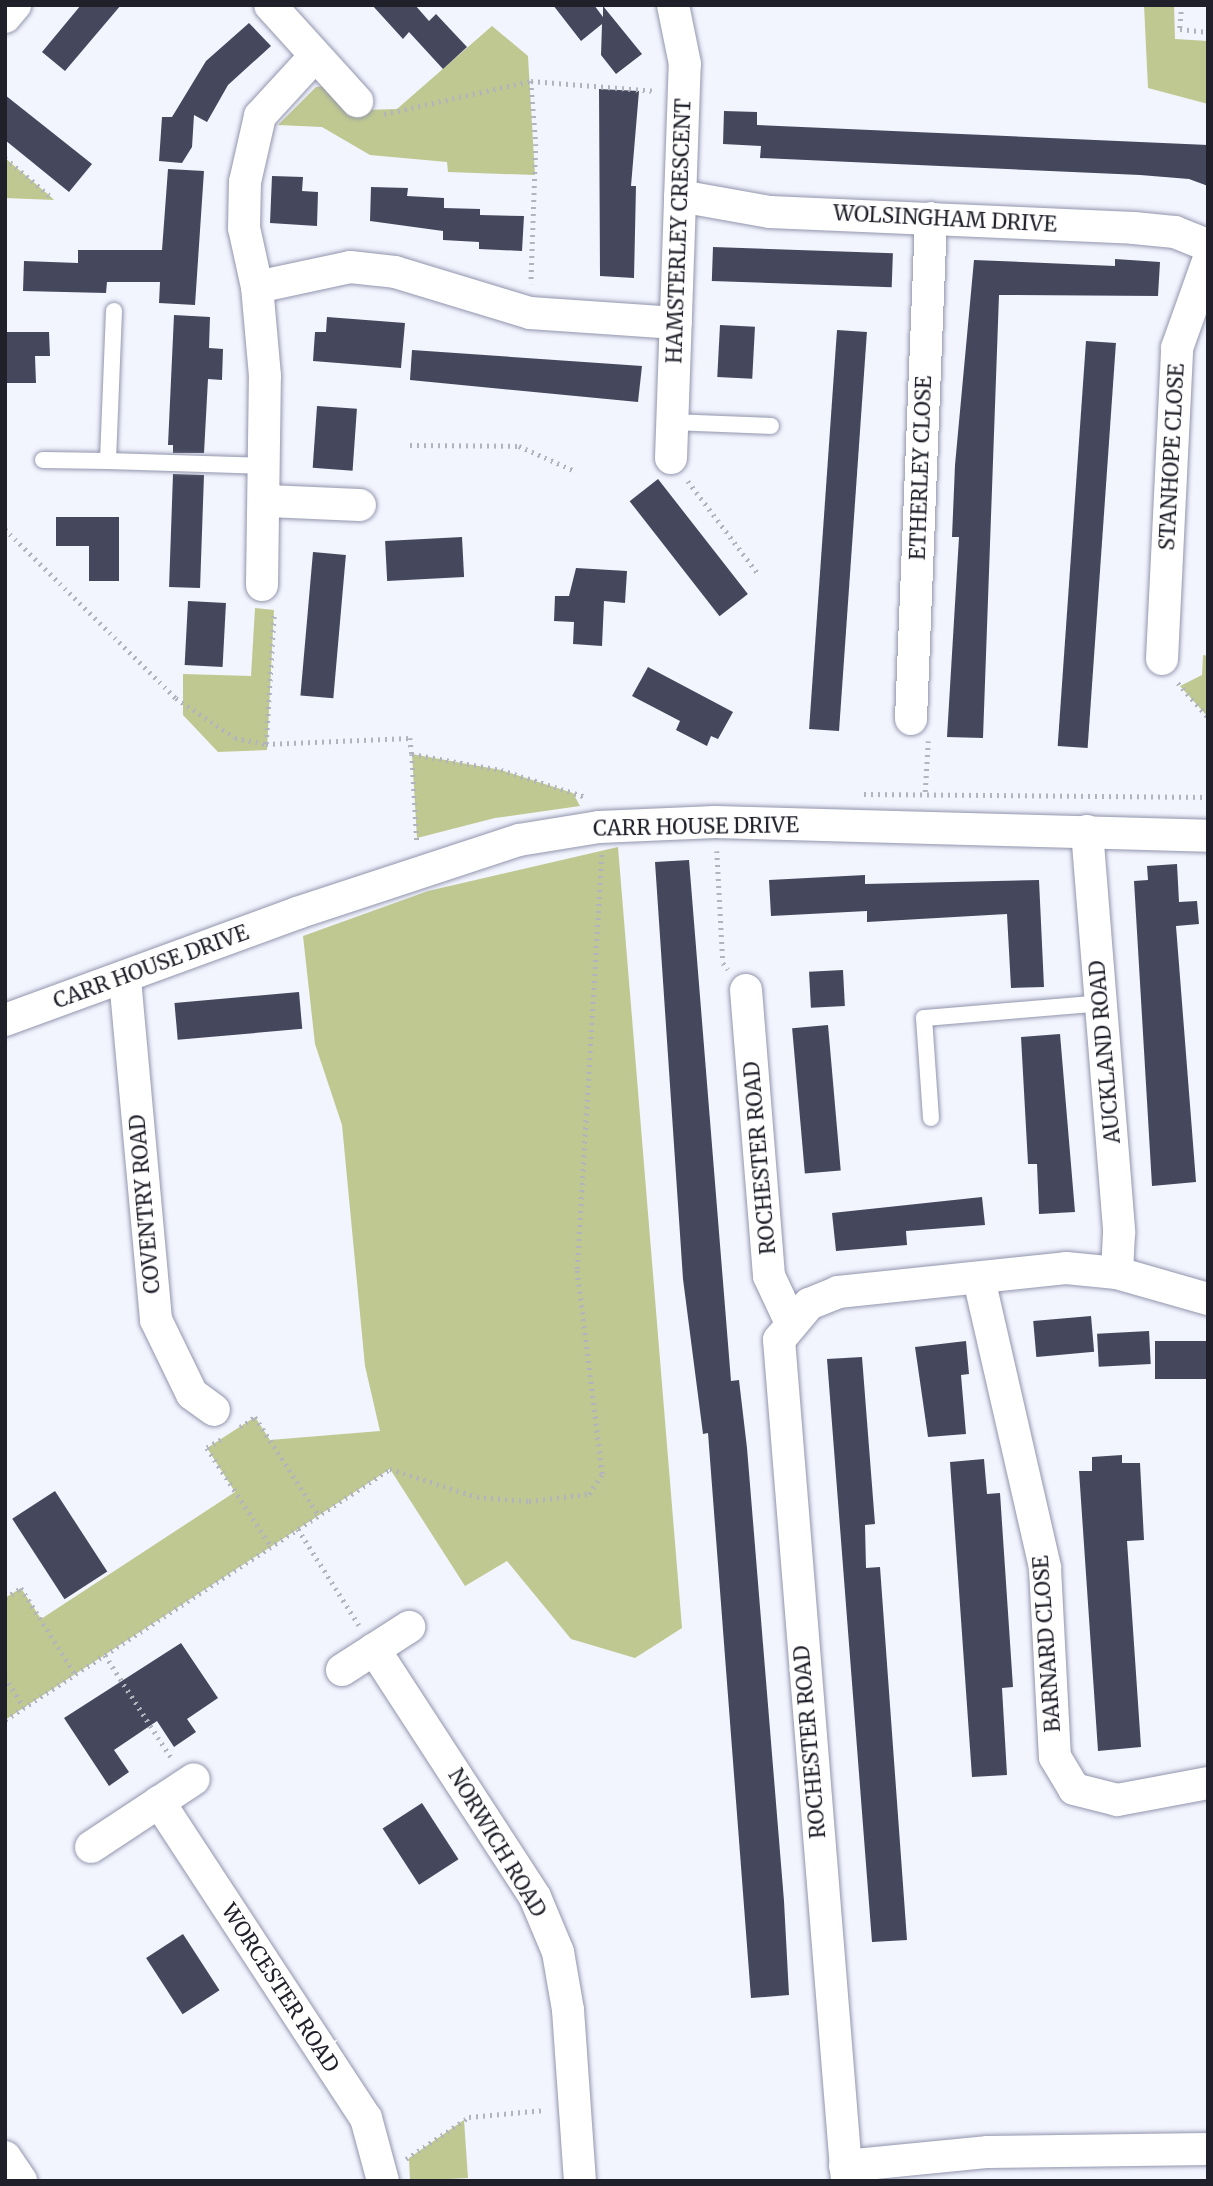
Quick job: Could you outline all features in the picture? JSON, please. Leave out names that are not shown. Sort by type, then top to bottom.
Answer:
[{"type":"street","points":[[5,17],[15,5]]},
{"type":"street","points":[[270,5],[314,57],[357,101]]},
{"type":"street","name":"HAMSTERLEY CRESCENT","points":[[671,458],[685,64],[673,5]]},
{"type":"street","points":[[262,585],[268,466],[257,286],[244,228],[249,151],[260,116],[314,57]]},
{"type":"street","name":"WOLSINGHAM DRIVE","points":[[680,196],[770,212],[1133,228],[1175,232],[1208,245]]},
{"type":"street","name":"ETHERLEY CLOSE","points":[[911,719],[931,218]]},
{"type":"street","name":"STANHOPE CLOSE","points":[[1162,659],[1177,348],[1208,261]]},
{"type":"street","points":[[257,286],[350,267],[395,272],[530,313],[676,323]]},
{"type":"street","points":[[267,501],[360,505]]},
{"type":"street","name":"CARR HOUSE DRIVE","points":[[5,1020],[595,813],[715,822],[1208,836]]},
{"type":"street","name":"AUCKLAND ROAD","points":[[1087,831],[1119,1233],[1117,1273]]},
{"type":"street","name":"COVENTRY ROAD","points":[[125,979],[156,1320],[192,1394],[214,1410]]},
{"type":"street","name":"ROCHESTER ROAD","points":[[746,990],[769,1276],[790,1321],[779,1340],[778,1363],[846,2173],[988,2152],[1208,2149]]},
{"type":"street","points":[[790,1321],[809,1304],[838,1292],[1066,1269],[1117,1273],[1208,1299]]},
{"type":"street","name":"BARNARD CLOSE","points":[[979,1279],[1045,1568],[1055,1758],[1074,1789],[1117,1800],[1208,1783]]},
{"type":"street","points":[[342,1670],[409,1626]]},
{"type":"street","name":"NORWICH ROAD","points":[[374,1649],[535,1897],[558,1952],[580,2181]]},
{"type":"street","points":[[92,1846],[190,1781]]},
{"type":"street","name":"WORCESTER ROAD","points":[[159,1802],[366,2118],[384,2177]]},
{"type":"lane","points":[[108,461],[114,311]]},
{"type":"lane","points":[[673,422],[771,426]]},
{"type":"lane","points":[[43,460],[268,466]]},
{"type":"lane","points":[[931,1118],[924,1018],[1101,1003]]},
{"type":"path","points":[[1182,5],[1180,29],[1208,32]]},
{"type":"path","points":[[530,313],[536,144],[531,81]]},
{"type":"path","points":[[357,101],[372,113],[394,114],[531,81],[652,91]]},
{"type":"path","points":[[5,158],[50,196]]},
{"type":"path","points":[[410,444],[519,446],[573,470]]},
{"type":"path","points":[[671,458],[759,575]]},
{"type":"path","points":[[5,529],[176,698],[235,738],[266,744],[410,738],[419,873]]},
{"type":"path","points":[[262,585],[274,610],[266,744]]},
{"type":"path","points":[[1162,659],[1208,717]]},
{"type":"path","points":[[911,719],[928,739],[925,792]]},
{"type":"path","points":[[5,1720],[390,1469],[477,1497],[528,1501],[589,1494],[601,1474],[577,1269],[603,850],[595,813],[501,770],[412,754]]},
{"type":"path","points":[[715,822],[723,963],[746,990]]},
{"type":"path","points":[[271,1546],[207,1448],[255,1417],[318,1516]]},
{"type":"path","points":[[298,1529],[374,1649]]},
{"type":"path","points":[[5,1598],[21,1588],[75,1674]]},
{"type":"path","points":[[105,1655],[190,1781]]},
{"type":"path","points":[[5,1677],[24,1708]]},
{"type":"path","points":[[384,2177],[469,2117],[574,2107]]},
{"type":"green space","points":[[1144,5],[1174,5],[1175,39],[1208,41],[1208,104],[1148,88]]},
{"type":"green space","points":[[492,26],[528,56],[535,175],[448,172],[447,162],[370,155],[322,127],[278,125],[316,87],[326,86],[363,110],[397,109]]},
{"type":"green space","points":[[5,158],[50,196],[54,200],[5,198]]},
{"type":"green space","points":[[255,608],[274,610],[267,750],[218,752],[183,715],[183,674],[251,676]]},
{"type":"green space","points":[[1203,655],[1208,656],[1208,717],[1180,686],[1202,675]]},
{"type":"green space","points":[[412,754],[501,770],[573,793],[580,806],[495,818],[417,838]]},
{"type":"green space","points":[[618,847],[682,1628],[635,1658],[571,1639],[507,1561],[465,1586],[390,1469],[5,1720],[5,1598],[21,1588],[41,1619],[235,1492],[207,1448],[255,1417],[270,1440],[380,1431],[365,1366],[342,1125],[315,1044],[303,936],[428,891]]},
{"type":"green space","points":[[464,2120],[468,2178],[410,2181],[409,2158]]},
{"type":"building","points":[[81,5],[121,5],[65,71],[42,52]]},
{"type":"building","points":[[372,5],[415,5],[429,21],[436,14],[467,47],[443,69],[409,32],[403,39]]},
{"type":"building","points":[[553,5],[594,5],[603,17],[603,6],[642,54],[616,74],[601,55],[602,24],[581,41]]},
{"type":"building","points":[[249,23],[271,46],[228,85],[207,122],[194,115],[192,147],[182,163],[159,161],[162,117],[172,117],[206,61]]},
{"type":"building","points":[[599,89],[639,91],[631,186],[636,186],[634,278],[600,276]]},
{"type":"building","points":[[5,95],[92,164],[69,192],[5,140]]},
{"type":"building","points":[[724,111],[757,112],[757,125],[1208,145],[1208,186],[1189,179],[1140,175],[760,158],[761,146],[723,144]]},
{"type":"building","points":[[168,169],[204,171],[195,305],[159,303],[160,282],[107,282],[106,293],[23,291],[24,261],[78,263],[78,250],[162,250]]},
{"type":"building","points":[[272,176],[303,177],[302,191],[318,192],[317,226],[270,223]]},
{"type":"building","points":[[371,187],[408,188],[407,196],[444,198],[444,208],[480,209],[480,215],[524,216],[522,251],[479,249],[479,242],[443,240],[443,231],[370,221]]},
{"type":"building","points":[[713,247],[893,253],[892,287],[712,281]]},
{"type":"building","points":[[1115,259],[1160,262],[1158,296],[999,295],[983,738],[947,737],[959,537],[952,537],[955,465],[974,260],[1115,266]]},
{"type":"building","points":[[174,315],[210,317],[209,348],[223,349],[222,380],[208,379],[204,453],[173,453],[173,445],[168,445]]},
{"type":"building","points":[[327,317],[405,323],[401,368],[313,361],[315,332],[326,332]]},
{"type":"building","points":[[720,325],[755,327],[752,379],[717,377]]},
{"type":"building","points":[[837,330],[867,332],[839,731],[809,729]]},
{"type":"building","points":[[5,332],[49,332],[50,356],[35,356],[36,383],[5,383]]},
{"type":"building","points":[[1086,341],[1116,343],[1088,748],[1058,746]]},
{"type":"building","points":[[412,350],[642,366],[638,402],[410,380]]},
{"type":"building","points":[[317,406],[357,409],[353,471],[313,468]]},
{"type":"building","points":[[173,474],[204,475],[200,588],[169,587]]},
{"type":"building","points":[[658,479],[748,594],[720,616],[630,501]]},
{"type":"building","points":[[56,517],[119,517],[119,581],[89,581],[89,546],[56,546]]},
{"type":"building","points":[[462,537],[464,577],[387,581],[385,541]]},
{"type":"building","points":[[313,552],[346,555],[333,698],[300,695]]},
{"type":"building","points":[[576,568],[627,571],[625,603],[604,601],[602,646],[573,644],[574,622],[554,621],[555,596],[569,596]]},
{"type":"building","points":[[188,601],[226,603],[223,667],[185,665]]},
{"type":"building","points":[[648,667],[733,712],[718,739],[711,736],[707,746],[676,730],[680,721],[632,696]]},
{"type":"building","points":[[689,860],[731,1381],[739,1380],[747,1448],[784,1901],[789,1995],[751,1998],[708,1433],[703,1434],[683,1279],[655,862]]},
{"type":"building","points":[[1177,864],[1179,902],[1197,901],[1199,924],[1176,926],[1196,1182],[1152,1186],[1134,881],[1148,880],[1147,866]]},
{"type":"building","points":[[865,875],[865,884],[1039,880],[1044,987],[1011,988],[1007,914],[867,922],[867,911],[771,916],[769,880]]},
{"type":"building","points":[[843,970],[845,1006],[811,1008],[809,972]]},
{"type":"building","points":[[299,992],[302,1029],[178,1040],[174,1003]]},
{"type":"building","points":[[828,1025],[841,1170],[805,1174],[792,1028]]},
{"type":"building","points":[[1060,1034],[1075,1212],[1039,1214],[1037,1164],[1028,1164],[1021,1037]]},
{"type":"building","points":[[982,1197],[985,1225],[906,1231],[907,1245],[836,1251],[832,1213]]},
{"type":"building","points":[[1091,1316],[1094,1352],[1036,1357],[1033,1321]]},
{"type":"building","points":[[1149,1331],[1151,1364],[1099,1367],[1097,1334]]},
{"type":"building","points":[[966,1341],[969,1374],[961,1375],[966,1434],[928,1437],[915,1347]]},
{"type":"building","points":[[1155,1341],[1208,1341],[1208,1379],[1155,1379]]},
{"type":"building","points":[[862,1357],[875,1524],[865,1525],[866,1568],[880,1567],[907,1940],[872,1942],[827,1359]]},
{"type":"building","points":[[1122,1455],[1122,1463],[1140,1463],[1144,1540],[1127,1541],[1141,1747],[1098,1751],[1079,1471],[1092,1471],[1092,1457]]},
{"type":"building","points":[[984,1459],[987,1494],[1000,1493],[1013,1687],[1002,1688],[1007,1775],[972,1777],[950,1462]]},
{"type":"building","points":[[55,1491],[107,1572],[65,1599],[12,1519]]},
{"type":"building","points":[[181,1643],[218,1698],[187,1719],[196,1732],[174,1747],[157,1721],[114,1750],[129,1772],[109,1786],[64,1718]]},
{"type":"building","points":[[422,1803],[458,1859],[419,1885],[383,1829]]},
{"type":"building","points":[[183,1934],[219,1990],[183,2014],[146,1958]]}]
